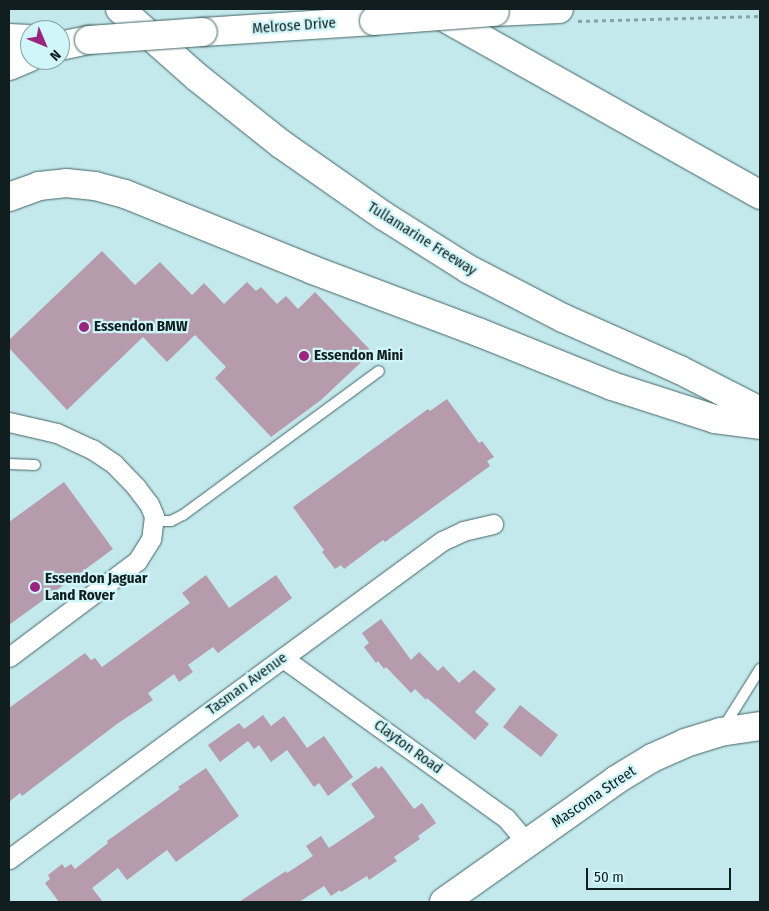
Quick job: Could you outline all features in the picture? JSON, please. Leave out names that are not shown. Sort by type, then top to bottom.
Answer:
[{"type":"main road","name":"Tullamarine Freeway","points":[[120,9],[198,78],[282,144],[384,216],[451,258],[563,318],[680,370],[760,411]]},
{"type":"main road","points":[[428,9],[760,195]]},
{"type":"main road","name":"Melrose Drive","points":[[70,40],[495,12],[564,15]]},
{"type":"main road","points":[[70,44],[89,40]]},
{"type":"main road","points":[[9,197],[40,186],[66,183],[95,186],[125,194],[313,270],[478,332],[612,386],[715,419],[760,425]]},
{"type":"main road","name":"Mascoma Street","points":[[444,902],[616,780],[652,758],[720,732],[760,726]]},
{"type":"street","points":[[9,422],[57,433],[77,440],[98,453],[136,487],[150,504],[154,521],[151,539],[137,561],[9,657]]},
{"type":"street","name":"Tasman Avenue","points":[[9,859],[442,541],[463,531],[493,524]]},
{"type":"street","name":"Clayton Road","points":[[283,658],[506,818],[527,843]]},
{"type":"lane","points":[[154,521],[171,521],[183,515],[379,372]]},
{"type":"lane","points":[[9,464],[36,465]]},
{"type":"lane","points":[[720,732],[760,669]]},
{"type":"path","points":[[564,15],[760,16]]},
{"type":"building","points":[[102,251],[135,285],[160,262],[192,295],[204,283],[224,304],[247,282],[256,291],[261,287],[277,304],[286,296],[298,309],[315,292],[372,352],[321,400],[271,437],[215,378],[226,367],[195,335],[167,362],[143,337],[67,410],[9,348],[9,340]]},
{"type":"building","points":[[447,399],[479,443],[482,441],[494,457],[487,461],[490,466],[385,542],[383,540],[344,569],[341,565],[335,569],[322,552],[324,550],[293,507],[428,409],[430,411]]},
{"type":"building","name":"Essendon Jaguar Land Rover","points":[[64,482],[113,549],[9,625],[9,522]]},
{"type":"building","points":[[206,575],[229,608],[276,575],[292,598],[218,653],[213,647],[188,665],[193,672],[179,682],[174,674],[148,693],[153,700],[117,724],[22,796],[20,793],[9,802],[9,708],[85,653],[91,660],[95,658],[102,667],[190,603],[182,593]]},
{"type":"building","points":[[381,619],[411,660],[419,652],[438,671],[443,666],[459,683],[474,670],[496,689],[475,712],[489,724],[475,740],[427,698],[426,700],[415,689],[411,693],[386,667],[384,669],[378,661],[376,663],[364,647],[369,643],[362,633]]},
{"type":"building","points":[[520,705],[558,735],[541,757],[503,727]]},
{"type":"building","points":[[263,715],[271,726],[284,716],[307,748],[324,736],[353,777],[328,796],[319,783],[314,787],[287,750],[271,762],[259,745],[254,749],[248,741],[220,762],[208,745],[239,723],[244,729]]},
{"type":"building","points":[[376,766],[378,769],[382,766],[414,809],[422,803],[436,823],[418,836],[420,839],[394,857],[397,861],[369,880],[367,876],[331,896],[324,886],[299,902],[239,902],[286,871],[287,873],[313,856],[306,846],[321,836],[329,848],[375,817],[351,784]]},
{"type":"building","points":[[206,768],[239,816],[176,862],[167,850],[127,880],[118,868],[92,888],[103,902],[59,902],[45,883],[50,879],[48,875],[62,864],[65,868],[71,864],[75,869],[108,843],[107,841]]},
{"type":"place","name":"Essendon BMW","points":[[84,327]]},
{"type":"place","name":"Essendon Mini","points":[[304,356]]},
{"type":"place","name":"Essendon Jaguar Land Rover","points":[[35,587]]}]
